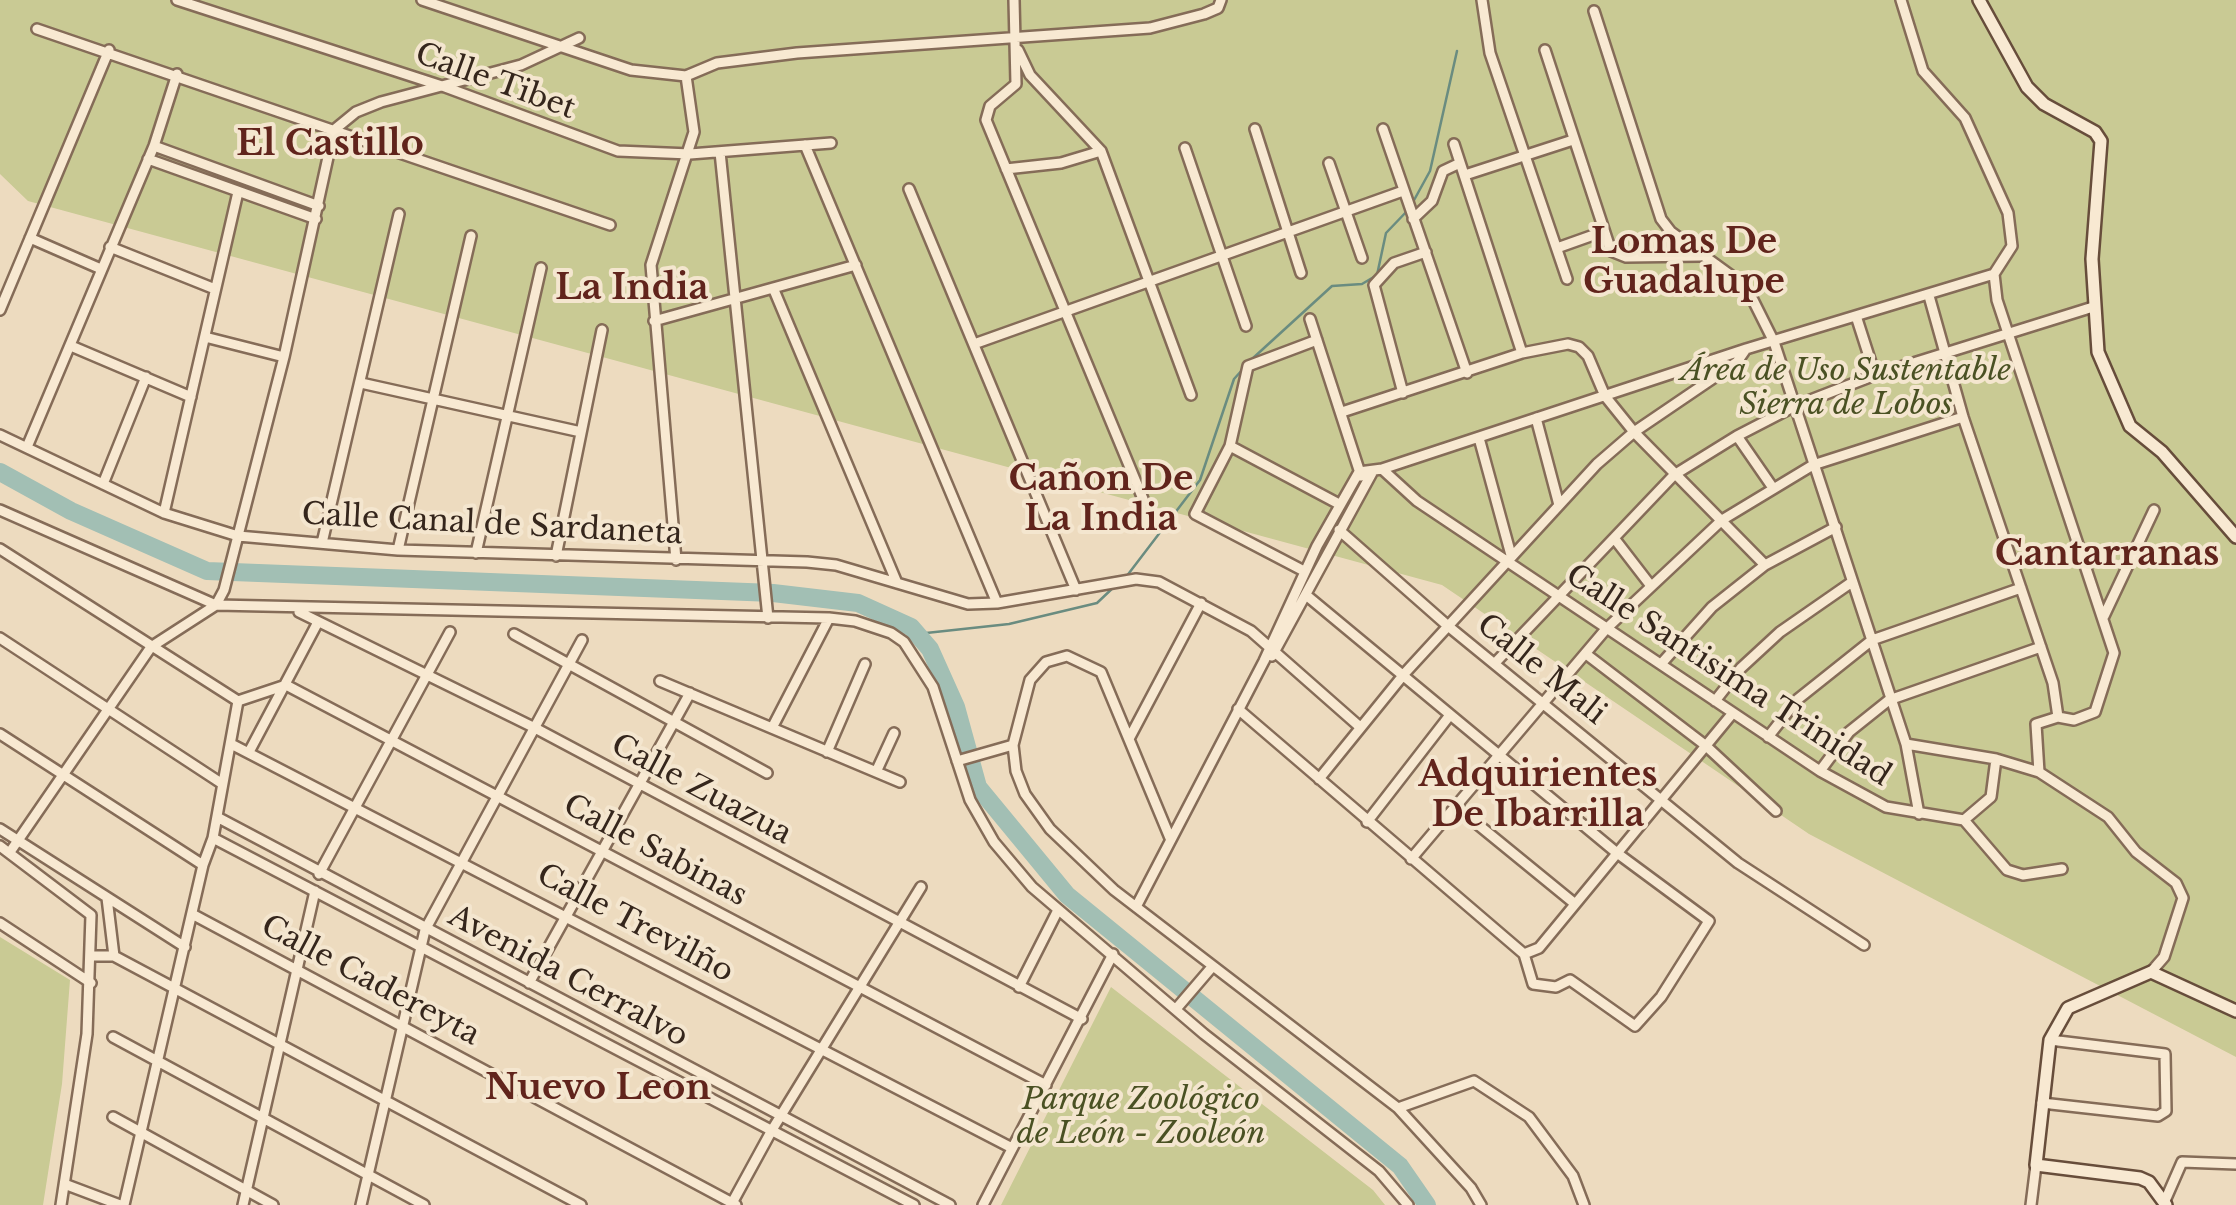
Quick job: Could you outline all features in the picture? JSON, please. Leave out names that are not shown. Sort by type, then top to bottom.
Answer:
[{"type":"street","name":"Calle Tibet","points":[[177,0],[444,87],[618,151],[690,154],[831,143]]},
{"type":"street","points":[[422,0],[631,70],[686,76],[698,67],[781,55],[1018,42],[1150,28],[1204,14],[1218,8],[1221,0]]},
{"type":"street","points":[[1014,0],[1018,42],[1012,91],[986,112],[1143,499]]},
{"type":"street","points":[[1482,0],[1490,53],[1567,278]]},
{"type":"street","points":[[1358,472],[1378,470],[1746,349],[1857,319],[1994,274],[2012,246],[2008,214],[1965,118],[1923,72],[1901,0]]},
{"type":"street","points":[[1979,0],[2026,86],[2044,104],[2096,132],[2101,140],[2092,259],[2098,352],[2130,426],[2162,452],[2236,537]]},
{"type":"street","points":[[1594,11],[1662,219],[1745,290],[1774,342],[1906,744],[1919,814]]},
{"type":"street","points":[[37,29],[108,50],[610,225]]},
{"type":"street","points":[[10,852],[151,647],[216,605],[224,590],[284,358],[334,130],[356,112],[521,65],[579,38]]},
{"type":"street","points":[[1018,42],[1030,75],[1101,151],[1191,395]]},
{"type":"street","points":[[0,310],[108,50]]},
{"type":"street","points":[[1545,50],[1602,232],[1618,255],[1702,256]]},
{"type":"street","points":[[27,447],[154,146],[177,74]]},
{"type":"street","points":[[676,560],[651,265],[690,154],[694,132],[686,76]]},
{"type":"street","points":[[1255,129],[1301,273]]},
{"type":"street","points":[[1383,129],[1467,372]]},
{"type":"street","points":[[1464,175],[1573,140]]},
{"type":"street","points":[[1454,144],[1522,353]]},
{"type":"street","points":[[804,145],[997,603]]},
{"type":"street","points":[[154,146],[319,206]]},
{"type":"street","points":[[1185,148],[1246,326]]},
{"type":"street","points":[[1006,169],[1061,163],[1101,151]]},
{"type":"street","points":[[720,152],[768,612]]},
{"type":"street","points":[[148,159],[316,219]]},
{"type":"street","points":[[1329,163],[1362,258]]},
{"type":"street","points":[[1413,218],[1432,201],[1442,171],[1460,163]]},
{"type":"street","points":[[909,189],[1076,590]]},
{"type":"street","points":[[974,344],[1404,191]]},
{"type":"street","points":[[164,513],[238,192]]},
{"type":"street","points":[[322,542],[399,214]]},
{"type":"street","points":[[1557,248],[1602,232]]},
{"type":"street","points":[[398,550],[471,236]]},
{"type":"street","points":[[30,238],[101,269]]},
{"type":"street","points":[[110,247],[216,288]]},
{"type":"street","points":[[1403,393],[1374,293],[1380,273],[1394,263],[1426,252]]},
{"type":"street","points":[[654,321],[736,302],[856,265]]},
{"type":"street","points":[[476,553],[541,268]]},
{"type":"street","points":[[1994,274],[2006,332],[2114,653],[2095,712],[2074,720],[2058,717],[2036,724],[2039,772]]},
{"type":"street","points":[[774,290],[897,584]]},
{"type":"street","points":[[1928,296],[1963,417],[2041,647],[2058,717]]},
{"type":"street","points":[[1495,663],[1674,475],[1737,436],[1794,406],[1875,375],[2093,307]]},
{"type":"street","points":[[1310,319],[1364,483]]},
{"type":"street","points":[[1857,319],[1875,375]]},
{"type":"street","points":[[556,556],[602,330]]},
{"type":"street","points":[[205,338],[284,358]]},
{"type":"street","points":[[1304,572],[1197,518],[1196,510],[1230,446],[1248,366],[1318,340]]},
{"type":"street","points":[[1342,412],[1522,353],[1568,344],[1580,347],[1588,356],[1605,396],[1634,432],[1765,565]]},
{"type":"street","points":[[71,346],[192,397]]},
{"type":"street","points":[[1319,780],[1405,673],[1559,506],[1634,432],[1737,362],[1746,349]]},
{"type":"street","points":[[1679,372],[1693,390]]},
{"type":"street","points":[[103,484],[146,378]]},
{"type":"street","points":[[361,382],[581,432]]},
{"type":"street","points":[[1411,858],[1606,630],[1722,520],[1813,465],[1963,417]]},
{"type":"street","points":[[1536,418],[1559,506]]},
{"type":"street","name":"Calle Canal de Sardaneta","points":[[0,434],[164,513],[238,536],[398,550],[836,565],[968,604],[997,603],[1136,579],[1159,582],[1200,603]]},
{"type":"street","points":[[1737,436],[1773,488]]},
{"type":"street","points":[[1479,438],[1508,558]]},
{"type":"street","points":[[1230,446],[1338,504]]},
{"type":"street","points":[[1264,661],[1276,654],[1364,483],[1378,470]]},
{"type":"street","name":"Calle Santisima Trinidad","points":[[1378,470],[1408,494],[1508,558],[1559,599],[1820,771],[1875,803],[1964,820]]},
{"type":"street","points":[[1136,907],[1264,661],[1338,504],[1358,472]]},
{"type":"street","points":[[0,510],[216,605],[295,610],[768,612],[876,626],[904,642],[933,687],[961,759],[970,800],[994,842],[1058,910],[1378,1171],[1408,1205]]},
{"type":"street","points":[[2104,616],[2154,510]]},
{"type":"street","points":[[1661,664],[1712,607],[1765,565],[1836,526]]},
{"type":"street","name":"Calle Mali","points":[[1339,530],[1448,626],[1738,863],[1864,945]]},
{"type":"street","points":[[1614,538],[1651,586]]},
{"type":"street","points":[[0,549],[238,701]]},
{"type":"street","points":[[1715,701],[1741,668],[1780,632],[1852,582]]},
{"type":"street","points":[[1768,737],[1798,700],[1872,640],[2021,588]]},
{"type":"street","points":[[1238,708],[1524,954],[1533,984],[1556,987],[1570,980],[1632,1026],[1639,1026],[1708,921],[1617,852],[1306,595]]},
{"type":"street","points":[[1130,736],[1200,603],[1269,644],[1360,727]]},
{"type":"street","name":"Calle Zuazua","points":[[295,610],[534,728],[1082,1020]]},
{"type":"street","points":[[772,728],[829,618]]},
{"type":"street","points":[[249,752],[318,622]]},
{"type":"street","points":[[319,874],[450,632]]},
{"type":"street","points":[[514,634],[767,773]]},
{"type":"street","points":[[0,638],[222,783]]},
{"type":"street","points":[[362,1205],[425,930],[582,640]]},
{"type":"street","points":[[1820,771],[1849,732],[1890,700],[2041,647]]},
{"type":"street","points":[[1586,654],[1706,745],[1776,812]]},
{"type":"street","points":[[1170,838],[1101,672],[1067,656],[1046,662],[1030,680],[1013,745],[1016,771],[1025,794],[1050,829],[1208,971],[1398,1108],[1472,1188],[1481,1205]]},
{"type":"street","points":[[827,752],[865,664]]},
{"type":"street","points":[[660,680],[900,782]]},
{"type":"street","points":[[238,701],[286,685]]},
{"type":"street","name":"Calle Sabinas","points":[[286,685],[1046,1085]]},
{"type":"street","points":[[529,983],[690,694]]},
{"type":"street","points":[[67,1185],[122,1205],[177,988],[203,865],[214,838],[238,701]]},
{"type":"street","points":[[1367,822],[1450,714]]},
{"type":"street","points":[[1524,954],[1539,948],[1732,714]]},
{"type":"street","points":[[876,772],[894,732]]},
{"type":"street","points":[[0,734],[203,865]]},
{"type":"street","points":[[1906,744],[1996,759],[2039,772],[2090,802],[2136,852],[2176,883],[2183,898],[2164,957],[2150,972],[2068,1008],[2050,1040],[2031,1205]]},
{"type":"street","name":"Calle Trevilño","points":[[233,745],[1012,1148]]},
{"type":"street","points":[[961,759],[1013,745]]},
{"type":"street","points":[[1996,759],[1992,797],[1964,820],[2007,870],[2024,875],[2062,869]]},
{"type":"street","points":[[1454,805],[1574,903]]},
{"type":"street","name":"Avenida Cerralvo","points":[[218,816],[319,874],[950,1205]]},
{"type":"street","points":[[0,828],[185,947]]},
{"type":"street","name":"Avenida Cerralvo","points":[[214,838],[914,1205]]},
{"type":"street","points":[[0,846],[91,915],[93,956],[62,1205]]},
{"type":"street","points":[[733,1204],[772,1130],[921,887]]},
{"type":"street","points":[[243,1205],[315,891]]},
{"type":"street","points":[[106,898],[114,956]]},
{"type":"street","points":[[1019,987],[1058,910]]},
{"type":"street","name":"Calle Cadereyta","points":[[192,914],[733,1204]]},
{"type":"street","points":[[0,924],[90,983]]},
{"type":"street","points":[[983,1205],[1113,954]]},
{"type":"street","points":[[93,956],[114,956],[177,988],[581,1205]]},
{"type":"street","points":[[1179,1005],[1208,971]]},
{"type":"street","points":[[2150,972],[2236,1011]]},
{"type":"street","points":[[113,1038],[424,1205]]},
{"type":"street","points":[[2042,1103],[2158,1116],[2166,1111],[2165,1054],[2050,1040]]},
{"type":"street","points":[[1398,1108],[1474,1081],[1543,1131],[1573,1176],[1584,1205]]},
{"type":"street","points":[[113,1116],[273,1205]]},
{"type":"street","points":[[2036,1164],[2140,1178],[2165,1204],[2182,1162],[2236,1164]]},
{"type":"green space","name":"Área de Uso Sustentable Sierra de Lobos","points":[[0,0],[2236,0],[2236,1057],[1809,834],[1442,585],[28,201],[0,174]]},
{"type":"green space","points":[[0,937],[70,980],[62,1084],[43,1205],[0,1205]]},
{"type":"green space","name":"Parque Zoológico de León - Zooleón","points":[[1111,987],[1373,1190],[1385,1205],[1001,1205]]},
{"type":"waterway","points":[[1413,202],[1430,171],[1457,51]]},
{"type":"waterway","points":[[1252,359],[1332,286],[1362,284],[1377,275],[1386,233],[1409,209]]},
{"type":"waterway","points":[[1126,577],[1200,480],[1234,379],[1243,369]]},
{"type":"waterway","points":[[0,472],[71,511],[207,571],[773,593],[858,603],[911,627],[930,649],[956,707],[978,787],[1067,895],[1400,1166],[1427,1205]]},
{"type":"waterway","points":[[917,634],[1009,624],[1097,603],[1116,585]]},
{"type":"district","name":"El Castillo","points":[[330,145]]},
{"type":"district","name":"Lomas De Guadalupe","points":[[1684,263]]},
{"type":"district","name":"La India","points":[[632,289]]},
{"type":"district","name":"Cañon De La India","points":[[1101,500]]},
{"type":"district","name":"Cantarranas","points":[[2107,555]]},
{"type":"district","name":"Adquirientes De Ibarrilla","points":[[1538,796]]},
{"type":"district","name":"Nuevo Leon","points":[[598,1089]]}]
